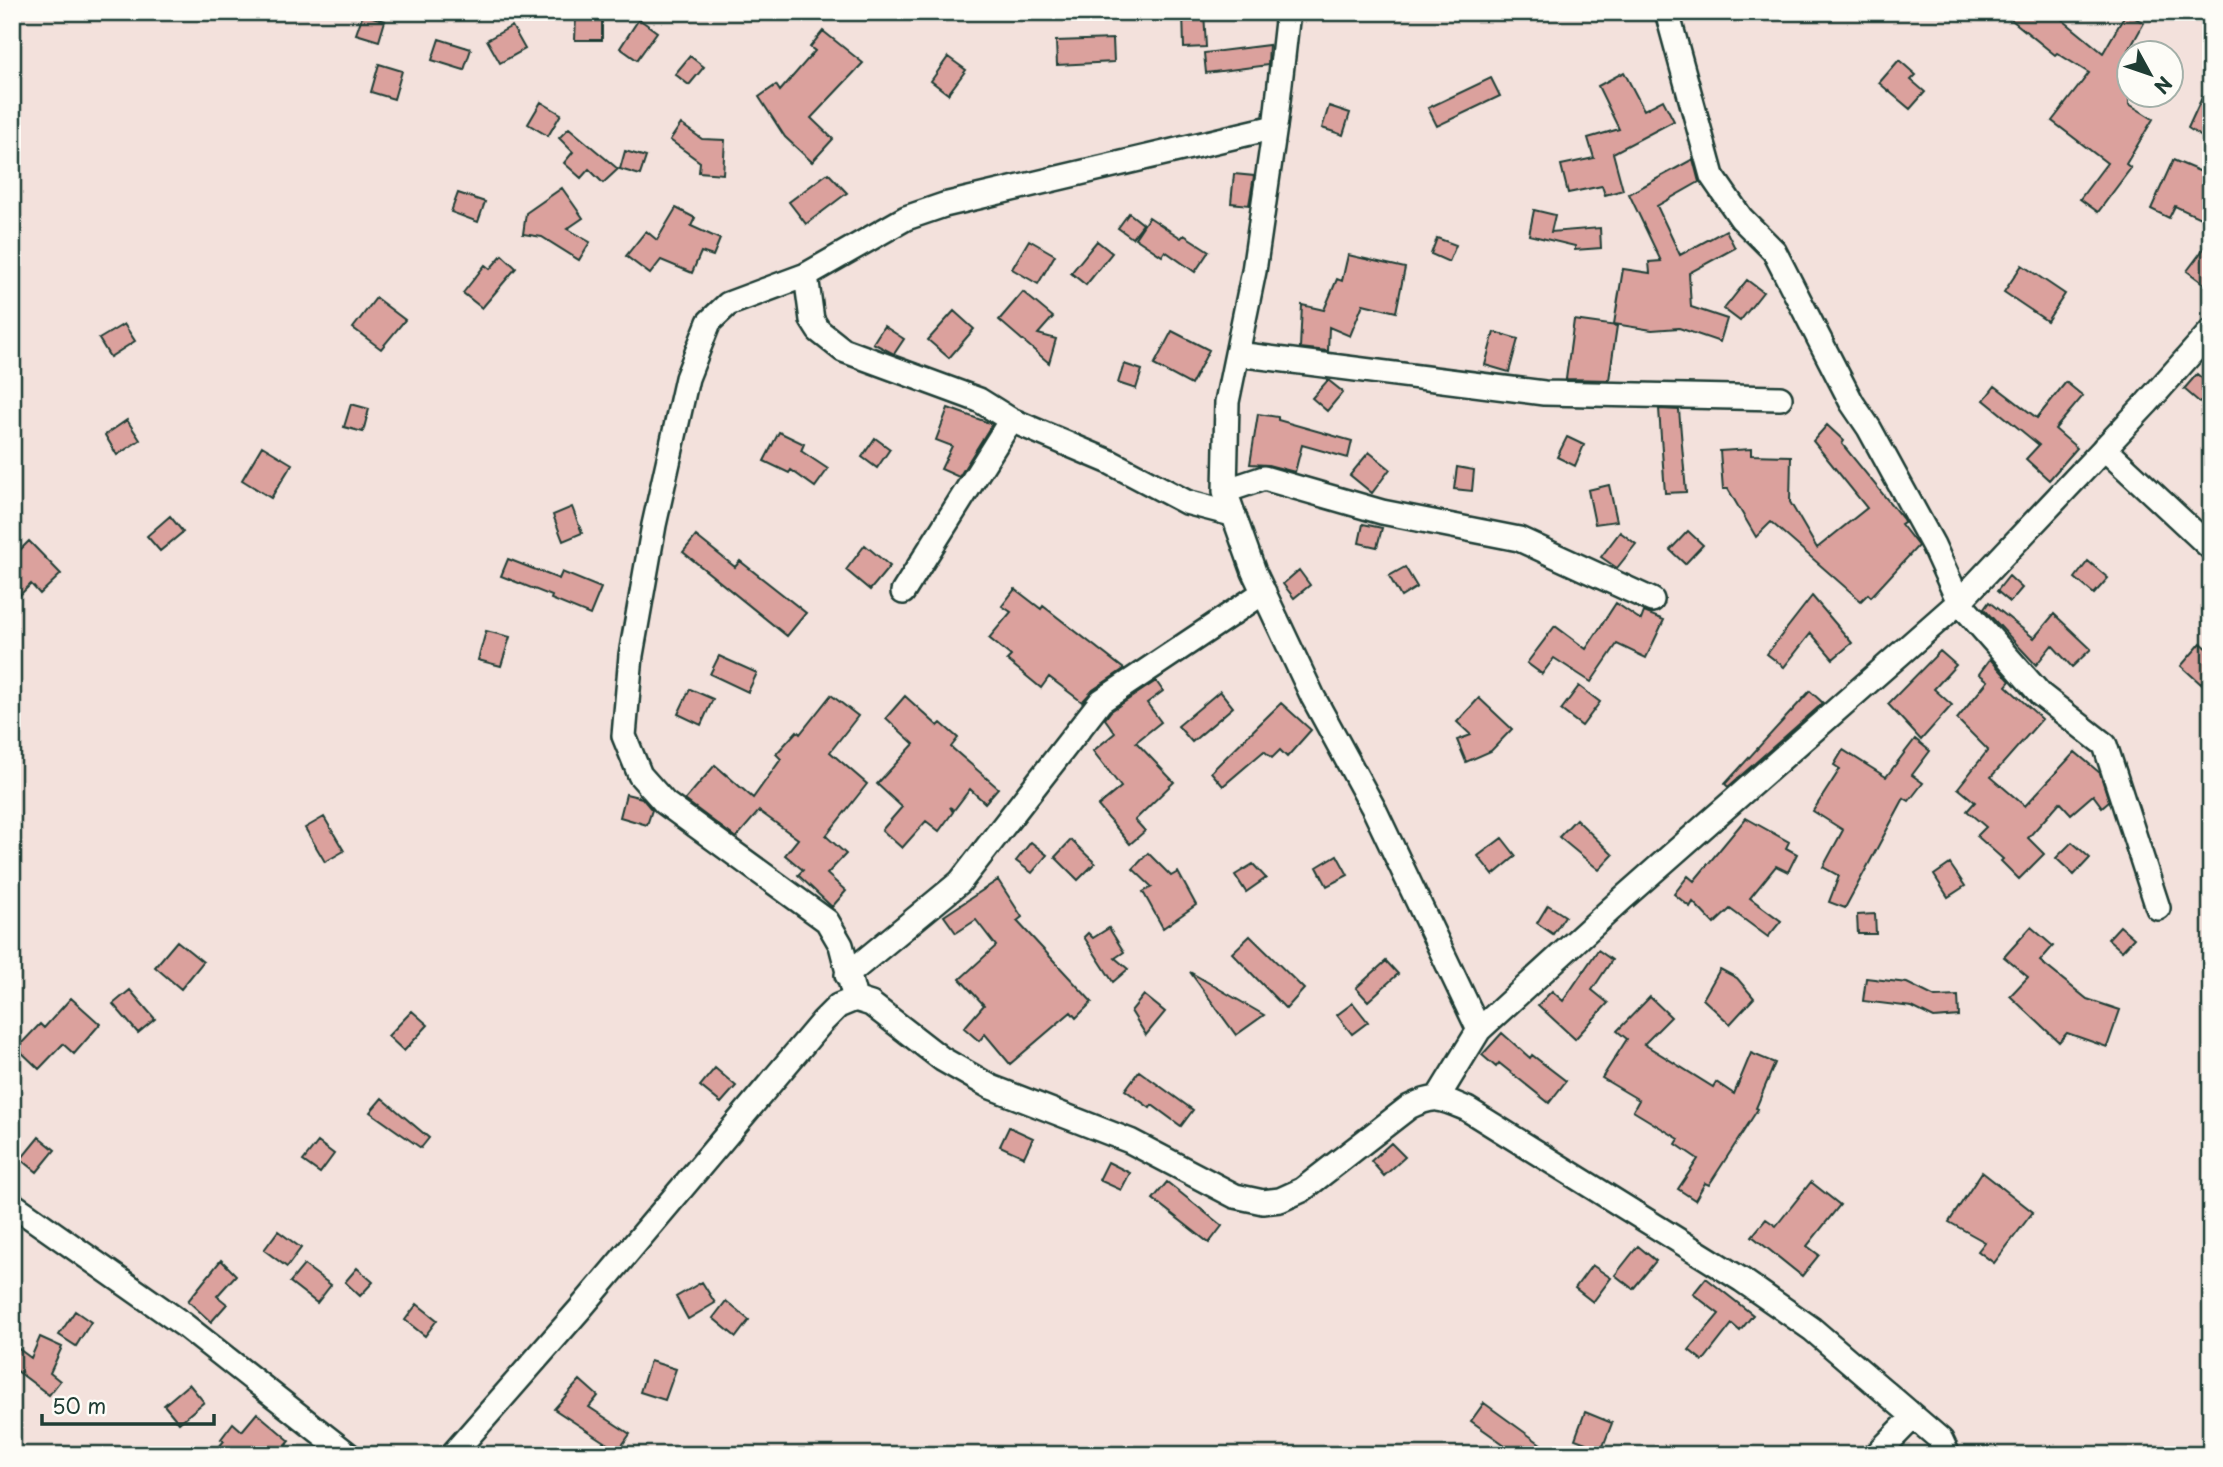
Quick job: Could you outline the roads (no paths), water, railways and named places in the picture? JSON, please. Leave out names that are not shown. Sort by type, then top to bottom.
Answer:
[{"type":"street","points":[[1288,12],[1254,271],[1227,402],[1225,491],[1264,592],[1312,697],[1391,843],[1479,1030]]},
{"type":"street","points":[[1667,12],[1712,176],[1741,218],[1774,251],[1852,403],[1869,428],[1933,545],[1959,602],[2033,686],[2105,745],[2158,908]]},
{"type":"street","points":[[855,999],[841,945],[827,921],[665,803],[640,775],[624,736],[631,655],[654,525],[687,378],[709,323],[728,304],[806,275],[906,218],[944,205],[1275,127]]},
{"type":"street","points":[[806,275],[812,320],[830,342],[843,350],[979,400],[1011,420],[1110,462],[1185,502],[1232,514]]},
{"type":"street","points":[[452,1455],[651,1226],[822,1022],[838,1006],[855,999],[871,1004],[942,1059],[992,1087],[1130,1141],[1235,1196],[1263,1202],[1280,1200],[1302,1190],[1409,1107],[1438,1097],[1479,1030],[1959,602],[2211,331]]},
{"type":"street","points":[[1237,354],[1544,393],[1780,398]]},
{"type":"street","points":[[903,592],[1011,420]]},
{"type":"street","points":[[2104,448],[2211,548]]},
{"type":"street","points":[[1225,491],[1264,478],[1382,512],[1519,539],[1653,600]]},
{"type":"street","points":[[847,975],[960,882],[1101,701],[1264,592]]},
{"type":"street","points":[[1438,1097],[1467,1109],[1742,1280],[1812,1329],[1941,1440],[1948,1455]]},
{"type":"street","points":[[12,1204],[184,1325],[349,1455]]},
{"type":"street","points":[[1876,1455],[1913,1417]]}]
